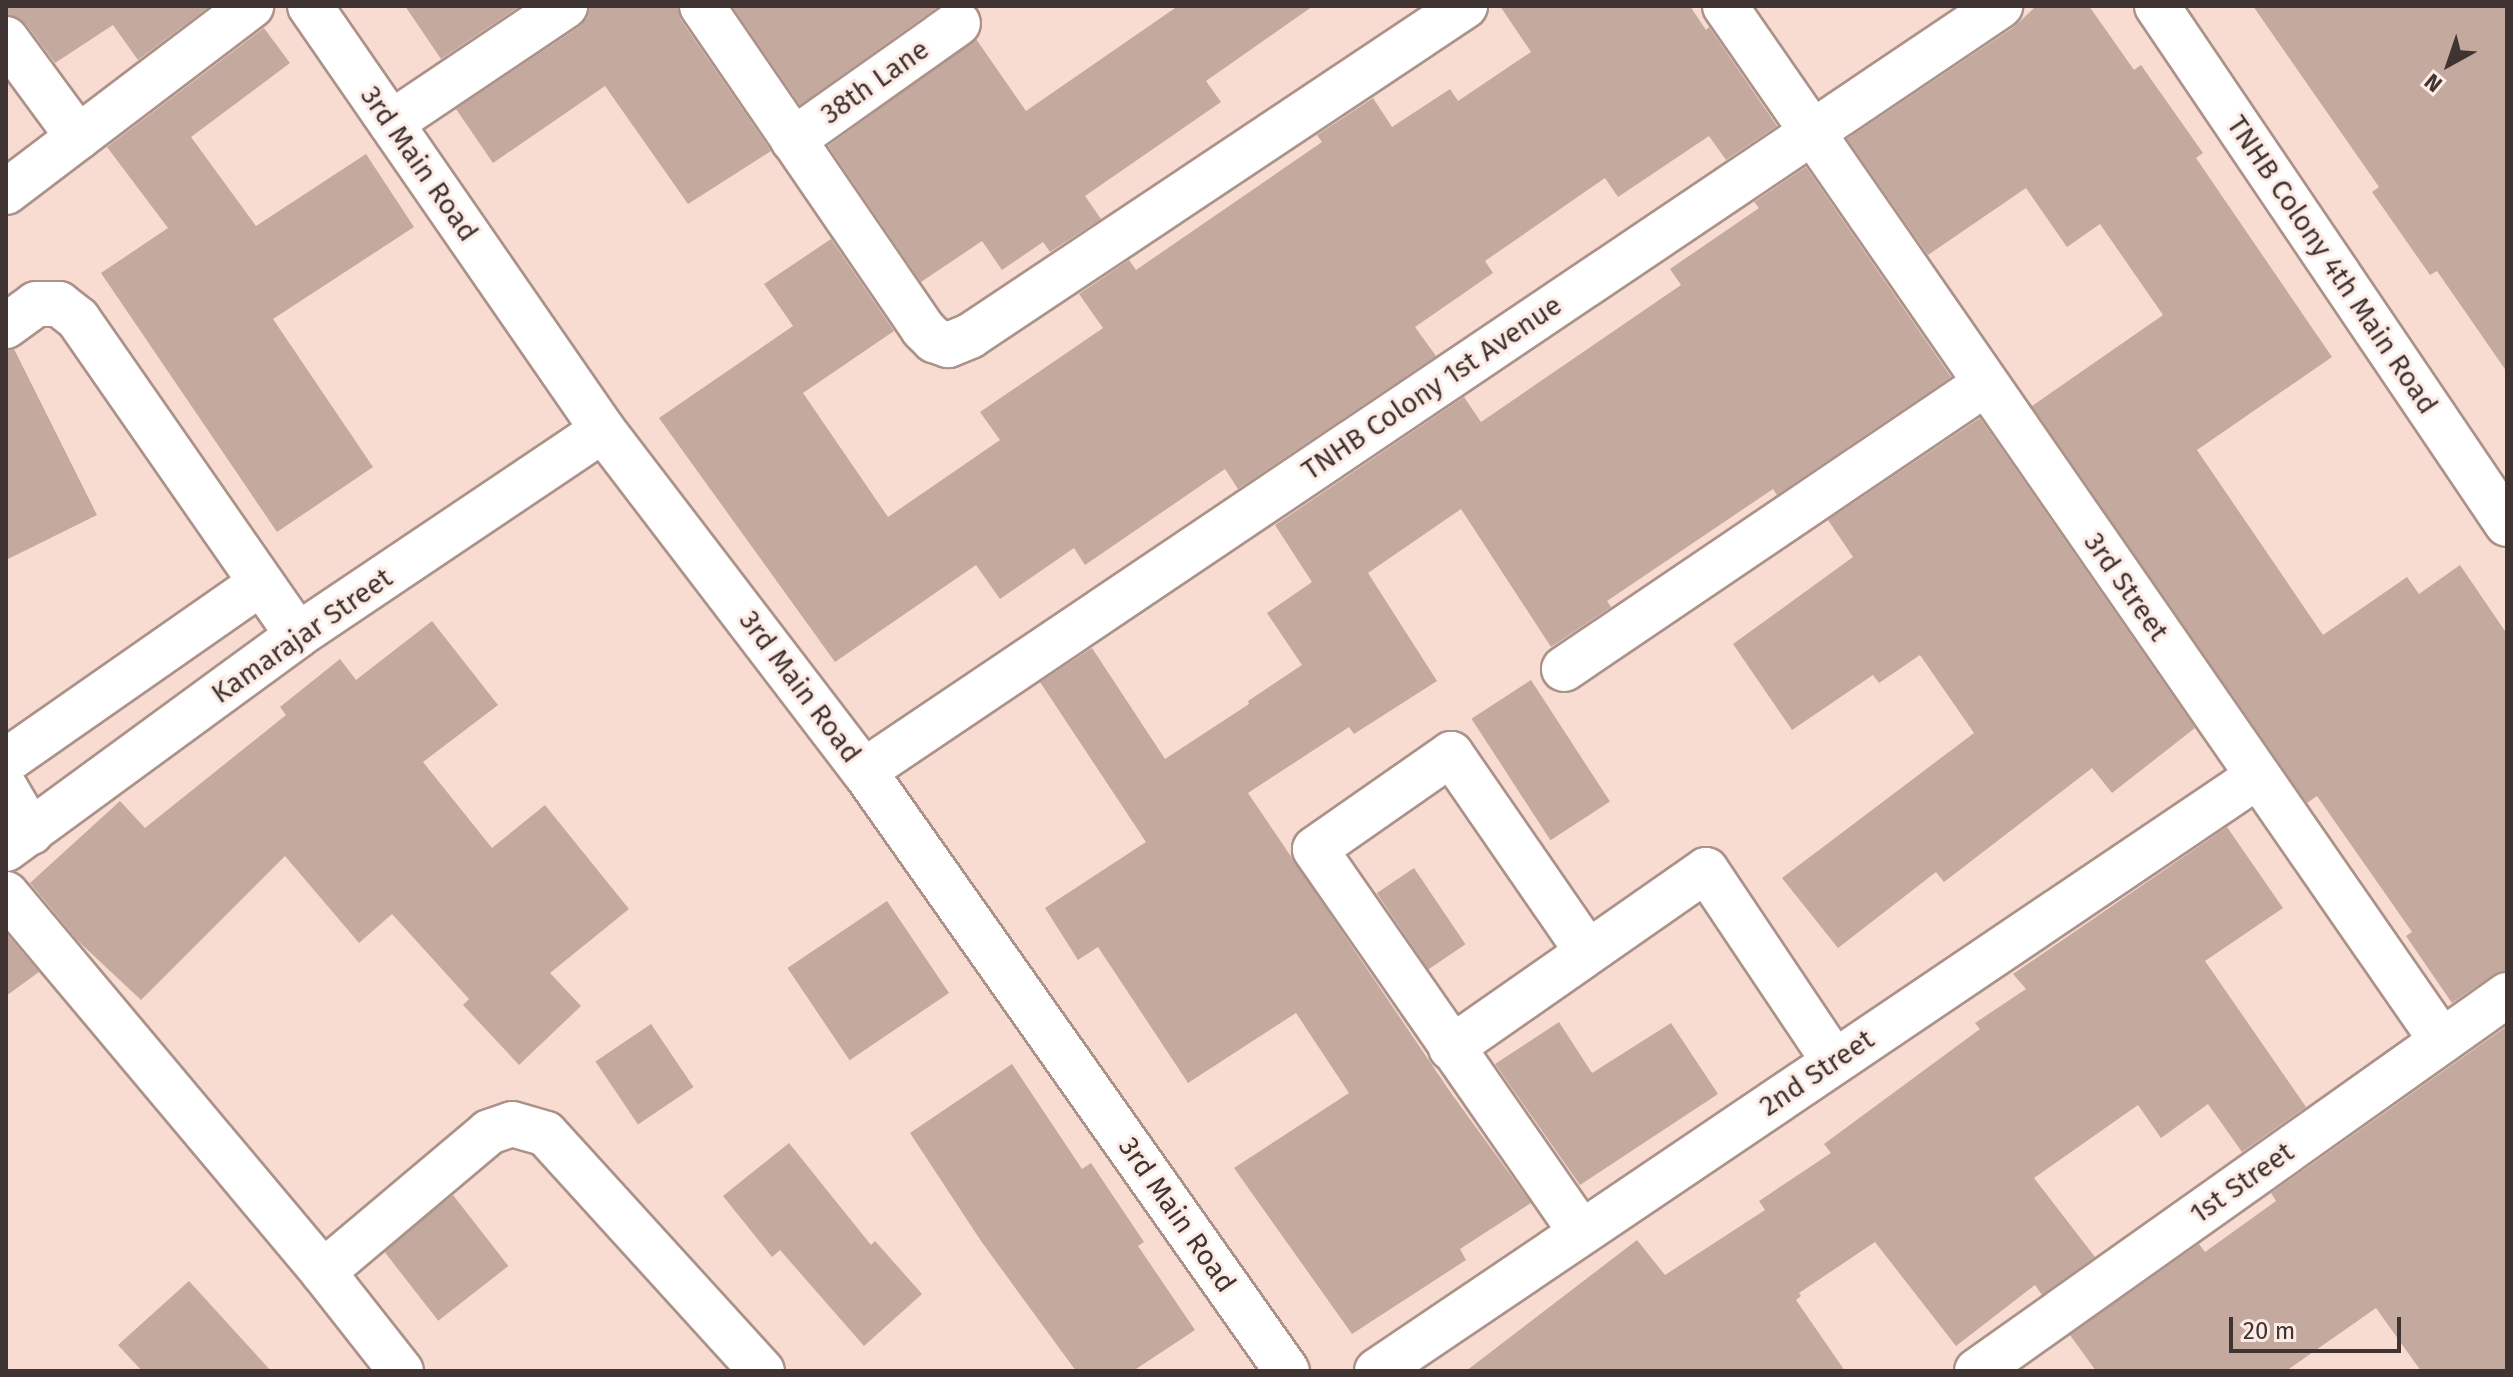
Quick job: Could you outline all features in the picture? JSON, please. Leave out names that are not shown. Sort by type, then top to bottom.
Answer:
[{"type":"street","points":[[6,192],[251,6]]},
{"type":"street","name":"3rd Main Road","points":[[310,6],[603,430],[864,771],[1287,1371]]},
{"type":"street","points":[[391,123],[565,6]]},
{"type":"street","points":[[702,6],[923,329],[934,340],[948,345],[959,343],[1465,6]]},
{"type":"street","name":"3rd Street","points":[[1725,6],[2442,1041]]},
{"type":"street","name":"TNHB Colony 1st Avenue","points":[[864,771],[2000,6]]},
{"type":"street","name":"TNHB Colony 4th Main Road","points":[[2157,6],[2507,524]]},
{"type":"street","name":"38th Lane","points":[[793,140],[958,23]]},
{"type":"street","points":[[6,39],[78,137]]},
{"type":"street","points":[[6,326],[36,304],[59,304],[78,319],[298,635]]},
{"type":"street","points":[[1564,669],[1985,384]]},
{"type":"street","name":"Kamarajar Street","points":[[19,841],[298,635],[603,430]]},
{"type":"street","points":[[6,761],[261,583]]},
{"type":"street","points":[[1581,1232],[1315,849],[1451,754],[1587,951]]},
{"type":"street","name":"2nd Street","points":[[1377,1371],[2258,776]]},
{"type":"street","points":[[6,789],[19,841]]},
{"type":"street","points":[[1451,1048],[1706,870],[1834,1061]]},
{"type":"street","points":[[6,894],[323,1272],[401,1371]]},
{"type":"street","name":"1st Street","points":[[1977,1371],[2507,995]]},
{"type":"street","points":[[323,1272],[489,1132],[512,1124],[546,1134],[762,1371]]},
{"type":"building","points":[[6,6],[210,6],[138,60],[113,25],[55,63],[26,24],[6,14]]},
{"type":"building","points":[[405,6],[520,6],[441,59]]},
{"type":"building","points":[[590,6],[677,6],[681,20],[771,151],[688,204],[605,86],[493,163],[456,109],[579,27],[587,18]]},
{"type":"building","points":[[732,6],[939,6],[800,105]]},
{"type":"building","points":[[1178,6],[1313,6],[1206,81],[1221,102],[1085,196],[1101,219],[1050,252],[1043,242],[1002,270],[982,241],[921,282],[828,146],[976,39],[1026,111]]},
{"type":"building","points":[[1500,6],[1690,6],[1706,30],[1709,27],[1777,126],[1726,160],[1709,136],[1618,197],[1605,178],[1485,261],[1493,273],[1415,327],[1436,356],[1238,489],[1225,469],[1085,565],[1074,548],[1000,599],[976,565],[835,662],[659,418],[793,326],[764,284],[831,239],[894,331],[803,393],[888,517],[1000,440],[980,412],[1103,328],[1079,294],[1129,260],[1136,270],[1322,142],[1317,135],[1373,98],[1392,127],[1450,89],[1458,101],[1531,52]]},
{"type":"building","points":[[2036,6],[2089,6],[2134,70],[2141,65],[2203,153],[2196,158],[2332,357],[2197,450],[2323,635],[2407,577],[2419,594],[2460,565],[2507,634],[2507,970],[2493,975],[2452,1003],[2406,936],[2412,932],[2317,796],[2307,803],[2032,406],[2163,315],[2100,224],[2067,247],[2026,188],[1928,255],[1847,139],[2014,27]]},
{"type":"building","points":[[2253,6],[2507,6],[2507,372],[2437,271],[2430,275],[2372,192],[2379,187]]},
{"type":"building","points":[[264,28],[290,63],[191,137],[256,226],[366,154],[414,227],[273,319],[373,467],[277,532],[101,273],[168,228],[107,147]]},
{"type":"building","points":[[1806,167],[1951,377],[1777,495],[1773,489],[1607,601],[1611,607],[1551,647],[1461,509],[1368,573],[1437,681],[1354,734],[1349,727],[1248,793],[1451,1093],[1531,1203],[1460,1249],[1466,1260],[1352,1334],[1234,1168],[1349,1093],[1296,1013],[1188,1083],[1098,947],[1078,960],[1045,908],[1146,842],[1040,682],[1092,648],[1165,759],[1249,704],[1248,701],[1302,665],[1267,613],[1312,582],[1275,525],[1464,397],[1481,422],[1681,285],[1670,269],[1759,208],[1754,202]]},
{"type":"building","points":[[14,349],[97,515],[6,560],[6,351]]},
{"type":"building","points":[[1980,418],[2195,728],[2112,793],[2092,768],[1944,882],[1936,872],[1838,948],[1782,878],[1974,733],[1920,655],[1879,683],[1873,675],[1792,730],[1733,644],[1853,557],[1828,520]]},
{"type":"building","points":[[432,621],[498,705],[423,762],[492,848],[545,805],[629,909],[550,973],[581,1006],[519,1065],[463,1005],[469,999],[392,914],[359,943],[285,856],[141,1000],[78,941],[30,883],[120,801],[145,828],[286,715],[280,707],[340,659],[356,680]]},
{"type":"building","points":[[1531,680],[1610,802],[1550,840],[1471,719]]},
{"type":"building","points":[[2227,827],[2283,908],[2205,961],[2306,1107],[2242,1152],[2208,1104],[2161,1138],[2138,1105],[2034,1178],[2095,1257],[2042,1295],[2035,1285],[1956,1346],[1875,1242],[1799,1293],[1801,1296],[1796,1300],[1845,1371],[1466,1371],[1637,1240],[1665,1275],[1765,1210],[1759,1201],[1831,1153],[1824,1144],[1980,1029],[1975,1023],[2026,989],[2013,974]]},
{"type":"building","points":[[1414,868],[1465,944],[1428,969],[1377,893]]},
{"type":"building","points":[[887,901],[949,993],[850,1060],[788,968]]},
{"type":"building","points":[[6,933],[39,972],[6,996]]},
{"type":"building","points":[[1559,1022],[1592,1073],[1671,1023],[1718,1094],[1580,1185],[1495,1064]]},
{"type":"building","points":[[651,1024],[693,1087],[638,1124],[595,1061]]},
{"type":"building","points":[[2507,1026],[2507,1371],[2421,1371],[2376,1308],[2286,1371],[2096,1371],[2070,1335],[2199,1244],[2205,1252],[2276,1201],[2271,1193]]},
{"type":"building","points":[[1012,1064],[1082,1169],[1091,1163],[1144,1242],[1138,1246],[1195,1330],[1133,1371],[1076,1371],[981,1241],[910,1133]]},
{"type":"building","points":[[789,1143],[871,1245],[875,1241],[922,1294],[864,1346],[780,1250],[772,1257],[723,1196]]},
{"type":"building","points":[[453,1195],[508,1266],[438,1321],[383,1250]]},
{"type":"building","points":[[189,1281],[271,1371],[142,1371],[118,1345]]}]
